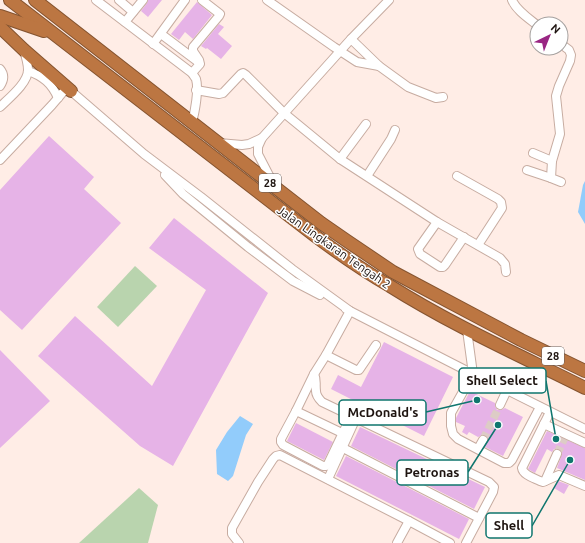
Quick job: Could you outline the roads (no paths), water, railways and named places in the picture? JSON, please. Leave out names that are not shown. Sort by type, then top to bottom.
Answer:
[{"type":"highway","name":"Jalan Lingkaran Tengah 2","points":[[10,0],[327,244],[390,286],[467,330],[585,388]]},
{"type":"highway","name":"Jalan Lingkaran Tengah 2","points":[[35,0],[347,241],[393,272],[521,340],[585,371]]},
{"type":"highway","points":[[0,16],[53,34]]},
{"type":"highway","points":[[0,27],[71,91]]},
{"type":"street","points":[[96,0],[192,74],[196,79],[195,109],[192,122]]},
{"type":"street","points":[[119,0],[133,12]]},
{"type":"street","points":[[125,22],[143,0]]},
{"type":"street","points":[[153,44],[185,0]]},
{"type":"street","points":[[200,64],[193,51],[193,47],[220,14],[202,0]]},
{"type":"street","points":[[267,0],[275,7],[357,62],[379,66]]},
{"type":"street","points":[[275,186],[258,154],[258,147],[262,138],[351,39],[389,0]]},
{"type":"street","points":[[512,0],[513,4],[529,19]]},
{"type":"street","points":[[161,34],[200,64]]},
{"type":"street","points":[[351,39],[379,66],[408,87],[436,98],[443,97]]},
{"type":"street","points":[[0,107],[22,84],[27,76],[28,64],[24,50]]},
{"type":"street","points":[[551,178],[552,161],[560,134],[556,96],[570,61],[569,50]]},
{"type":"street","points":[[192,74],[200,64]]},
{"type":"street","points":[[0,69],[4,76],[0,86]]},
{"type":"street","points":[[28,71],[36,73],[50,83],[58,98]]},
{"type":"street","points":[[196,90],[219,94],[223,93],[243,73],[284,113],[340,159],[437,222],[503,261],[506,272]]},
{"type":"street","points":[[0,160],[64,91],[71,91],[144,154],[292,269],[350,311],[585,429]]},
{"type":"street","points":[[340,159],[366,124]]},
{"type":"street","points":[[367,176],[391,139],[395,130]]},
{"type":"street","points":[[219,143],[242,145],[249,144],[262,138]]},
{"type":"street","points":[[533,153],[552,161]]},
{"type":"street","points":[[528,170],[560,182]]},
{"type":"street","points":[[457,176],[498,199],[502,205],[502,208],[478,245]]},
{"type":"street","points":[[437,222],[418,251],[420,254],[440,267],[445,265],[464,238]]},
{"type":"street","points":[[350,311],[314,374],[281,439],[281,442],[283,446],[323,466],[328,464],[342,433],[354,417]]},
{"type":"street","points":[[467,330],[473,374],[451,413],[451,426],[453,434],[458,439],[504,463],[509,463],[540,407]]},
{"type":"street","points":[[326,355],[356,370],[359,370],[376,345]]},
{"type":"street","points":[[314,374],[316,378],[317,396],[322,402],[489,482],[494,487],[493,492],[466,543]]},
{"type":"street","points":[[500,405],[507,390]]},
{"type":"street","points":[[296,411],[342,433]]},
{"type":"street","points":[[550,412],[522,468],[522,471],[540,481],[559,475],[585,486]]},
{"type":"street","points":[[328,479],[343,448],[354,417]]},
{"type":"street","points":[[544,424],[566,436],[585,443]]},
{"type":"street","points":[[478,449],[483,440]]},
{"type":"street","points":[[343,448],[479,518]]},
{"type":"street","points":[[545,480],[557,454]]},
{"type":"street","points":[[239,543],[232,534],[232,528],[272,459],[280,455],[450,543]]},
{"type":"street","points":[[398,543],[409,521]]},
{"type":"water","points":[[585,181],[585,224],[578,212]]},
{"type":"water","points":[[240,416],[253,424],[246,435],[233,476],[228,481],[217,474],[216,450],[227,432]]},
{"type":"tunnel","points":[[483,440],[500,405]]},
{"type":"tunnel","points":[[557,454],[565,437]]},
{"type":"place","name":"McDonald's","points":[[477,400]]},
{"type":"place","name":"Petronas","points":[[498,425]]},
{"type":"place","name":"Shell Select","points":[[556,439]]},
{"type":"place","name":"Shell","points":[[570,460]]}]
